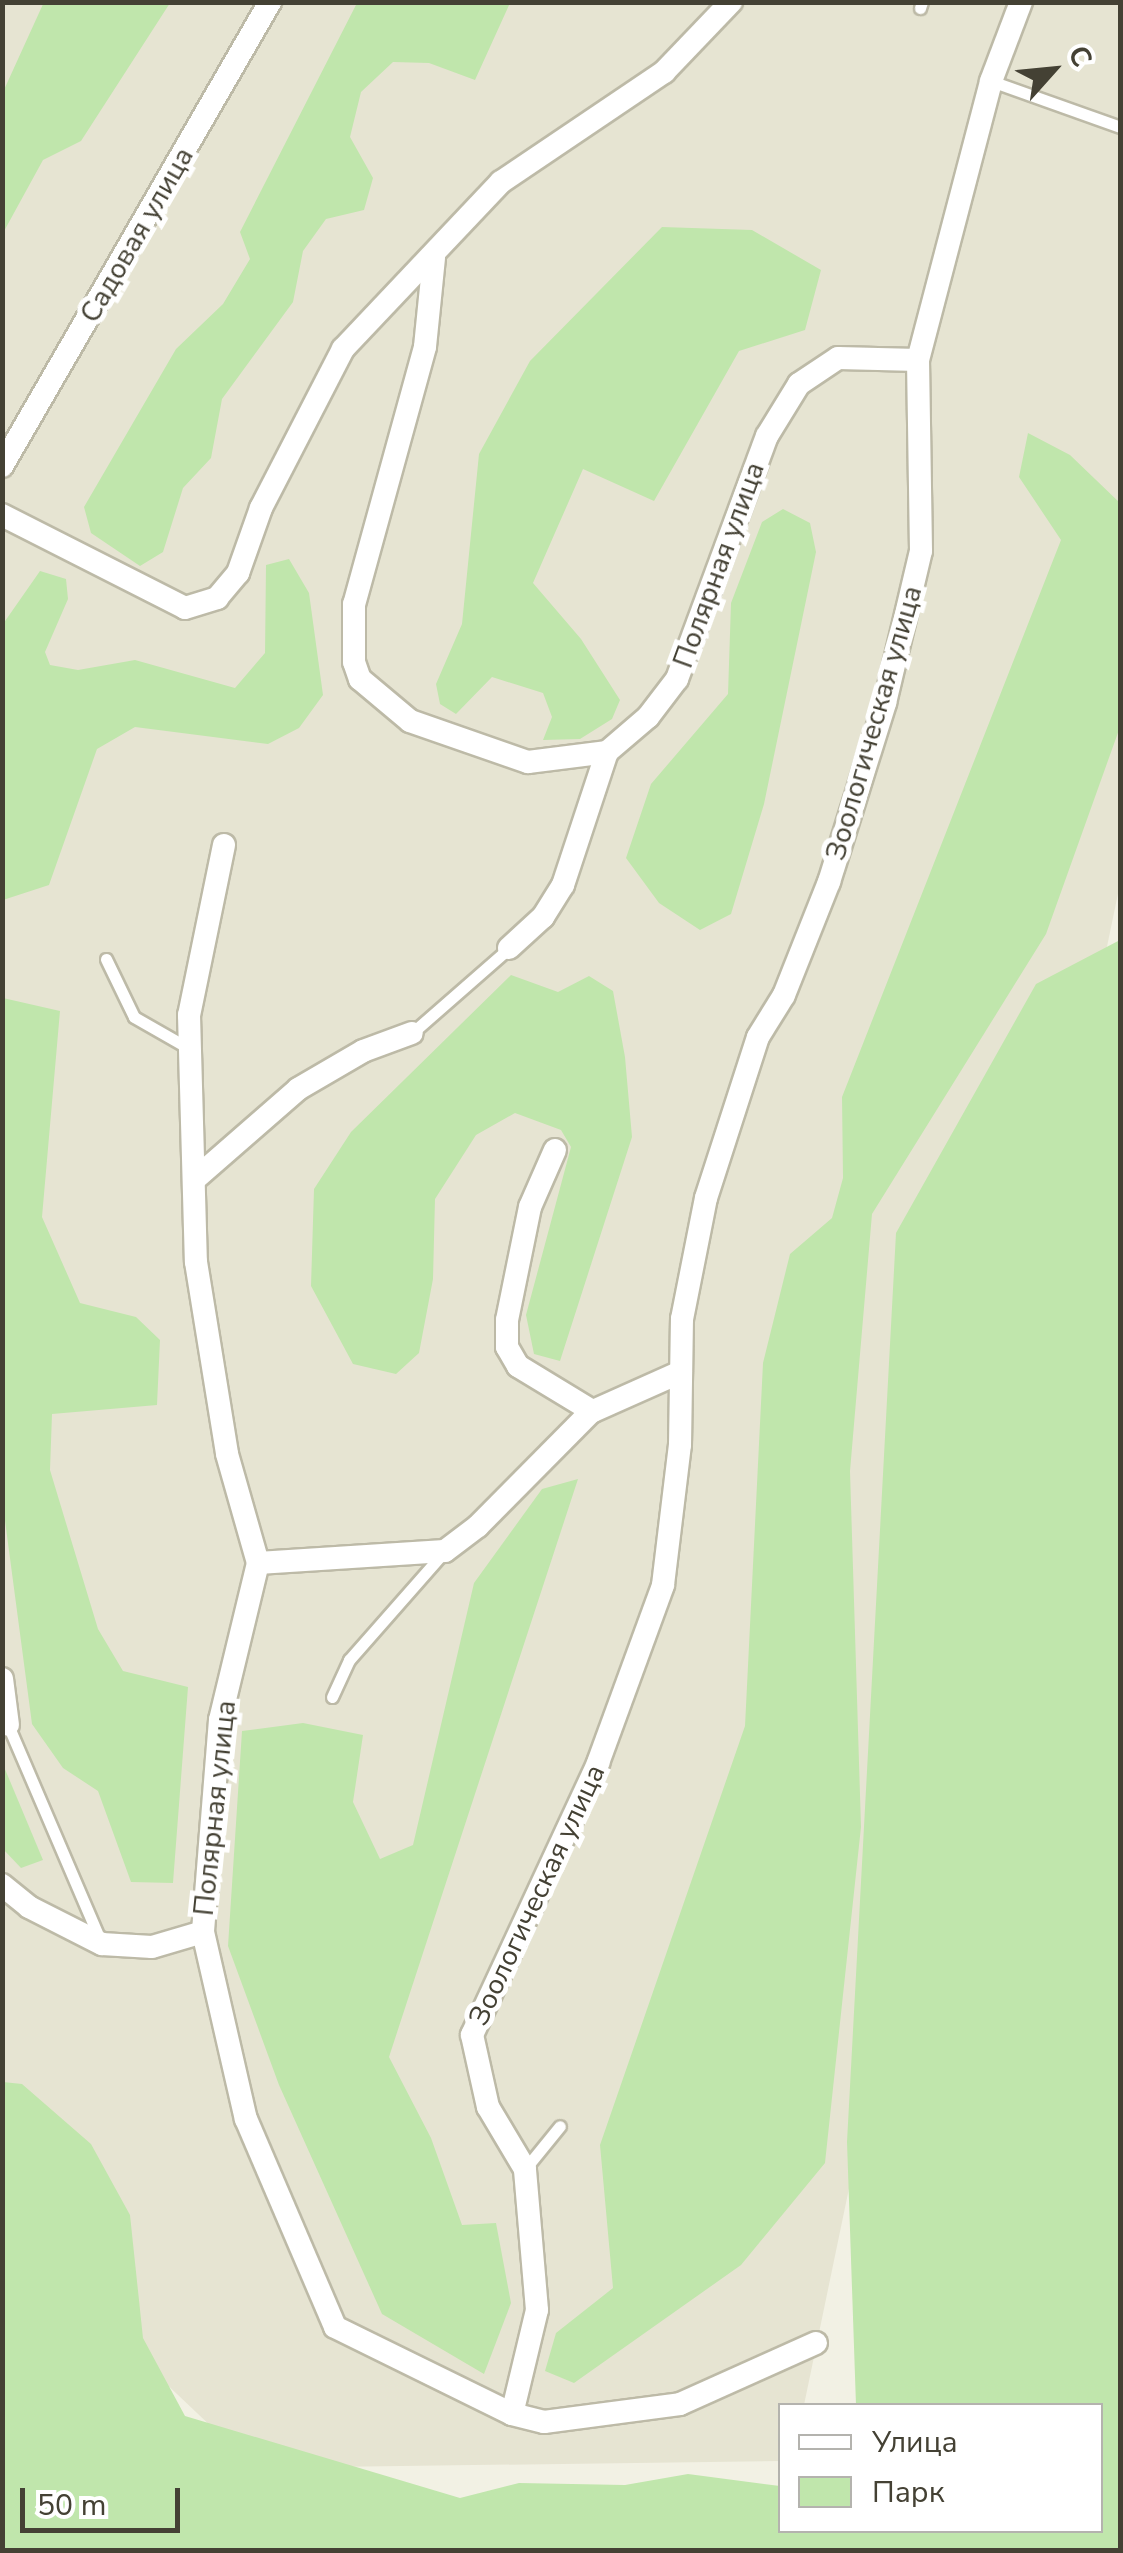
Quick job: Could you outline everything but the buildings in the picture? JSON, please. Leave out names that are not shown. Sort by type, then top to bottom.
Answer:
[{"type":"street","name":"Садовая улица","points":[[2,466],[270,2]]},
{"type":"street","points":[[2,516],[185,608],[216,598],[238,573],[261,508],[343,349],[395,290],[434,258],[501,182],[664,72],[731,2]]},
{"type":"street","name":"Зоологическая улица","points":[[525,2170],[488,2107],[472,2035],[598,1763],[662,1586],[680,1445],[682,1320],[706,1198],[758,1037],[784,995],[829,882],[885,703],[921,551],[918,360],[991,80],[1021,2]]},
{"type":"street","points":[[434,258],[425,347],[354,604],[354,662],[360,679],[410,721],[528,762],[606,752],[563,885],[509,948]]},
{"type":"street","name":"Полярная улица","points":[[606,752],[648,717],[677,679],[760,454],[799,384],[838,358],[918,360]]},
{"type":"street","name":"Полярная улица","points":[[224,845],[188,1014],[196,1262],[224,1435],[258,1562],[220,1720],[203,1932],[246,2119],[335,2327],[512,2414],[544,2422],[680,2404],[816,2343]]},
{"type":"street","points":[[195,1179],[298,1089],[363,1051],[412,1033]]},
{"type":"street","points":[[554,1150],[530,1207],[506,1320],[507,1347],[518,1366],[592,1411]]},
{"type":"street","points":[[258,1562],[445,1550],[478,1526],[592,1411],[681,1372]]},
{"type":"street","points":[[2,1678],[8,1725]]},
{"type":"street","points":[[2,1884],[29,1907],[102,1944],[152,1947],[203,1932]]},
{"type":"street","points":[[512,2414],[538,2310],[522,2198],[525,2170]]},
{"type":"lane","points":[[991,80],[1120,127]]},
{"type":"lane","points":[[412,1033],[509,948]]},
{"type":"lane","points":[[106,959],[134,1016],[190,1048]]},
{"type":"lane","points":[[332,1697],[349,1660],[445,1550]]},
{"type":"lane","points":[[8,1725],[102,1944]]},
{"type":"lane","points":[[525,2170],[560,2126]]},
{"type":"shaded area","points":[[2,3],[1120,3],[1120,884],[804,2403],[778,2403],[778,2461],[255,2468],[3,2229]]},
{"type":"green space","points":[[44,2],[170,3],[81,141],[43,160],[3,233],[3,92]]},
{"type":"green space","points":[[357,3],[510,3],[475,80],[429,63],[393,62],[361,92],[350,137],[373,178],[364,210],[326,219],[303,251],[293,302],[222,399],[211,458],[183,488],[163,552],[140,566],[91,533],[84,507],[176,349],[223,304],[250,259],[240,232]]},
{"type":"green space","points":[[662,227],[752,230],[821,270],[805,330],[739,351],[654,501],[583,469],[533,583],[581,639],[620,700],[612,719],[580,739],[543,740],[552,717],[543,693],[492,677],[456,714],[440,704],[436,684],[462,624],[479,454],[530,361]]},
{"type":"green space","points":[[1028,433],[1070,455],[1120,503],[1120,727],[1046,934],[872,1214],[850,1471],[861,1827],[825,2163],[741,2265],[574,2383],[545,2371],[556,2333],[613,2288],[600,2145],[745,1726],[763,1363],[790,1254],[832,1218],[843,1178],[842,1097],[1061,540],[1019,477]]},
{"type":"green space","points":[[783,509],[810,523],[816,552],[764,804],[731,914],[700,930],[659,903],[626,858],[651,784],[728,694],[731,603],[762,522]]},
{"type":"green space","points":[[289,559],[309,593],[323,695],[299,728],[268,744],[135,727],[97,749],[49,885],[3,900],[3,624],[40,571],[66,579],[68,599],[45,652],[50,665],[78,670],[135,660],[235,688],[265,653],[266,565]]},
{"type":"green space","points":[[1120,940],[1120,2550],[3,2550],[3,2082],[22,2084],[91,2144],[130,2215],[143,2338],[185,2416],[460,2498],[519,2483],[625,2485],[688,2474],[778,2486],[778,2533],[1103,2533],[1103,2403],[856,2403],[847,2142],[896,1233],[1036,984]]},
{"type":"green space","points":[[511,975],[558,992],[589,976],[613,991],[625,1057],[632,1137],[560,1361],[534,1354],[526,1315],[571,1147],[561,1130],[515,1113],[476,1135],[435,1199],[433,1279],[419,1353],[396,1374],[353,1364],[311,1286],[314,1189],[351,1132]]},
{"type":"green space","points":[[3,998],[60,1011],[42,1217],[80,1303],[136,1317],[160,1340],[157,1405],[52,1414],[50,1470],[98,1629],[123,1671],[188,1687],[173,1883],[131,1882],[98,1791],[63,1768],[32,1724],[2,1498]]},
{"type":"green space","points":[[578,1479],[389,2057],[431,2138],[462,2225],[496,2223],[511,2303],[484,2374],[382,2314],[279,2085],[228,1946],[242,1731],[303,1723],[363,1735],[353,1802],[380,1859],[413,1845],[474,1583],[542,1489]]},
{"type":"green space","points":[[2,1762],[43,1860],[21,1868],[3,1849]]}]
